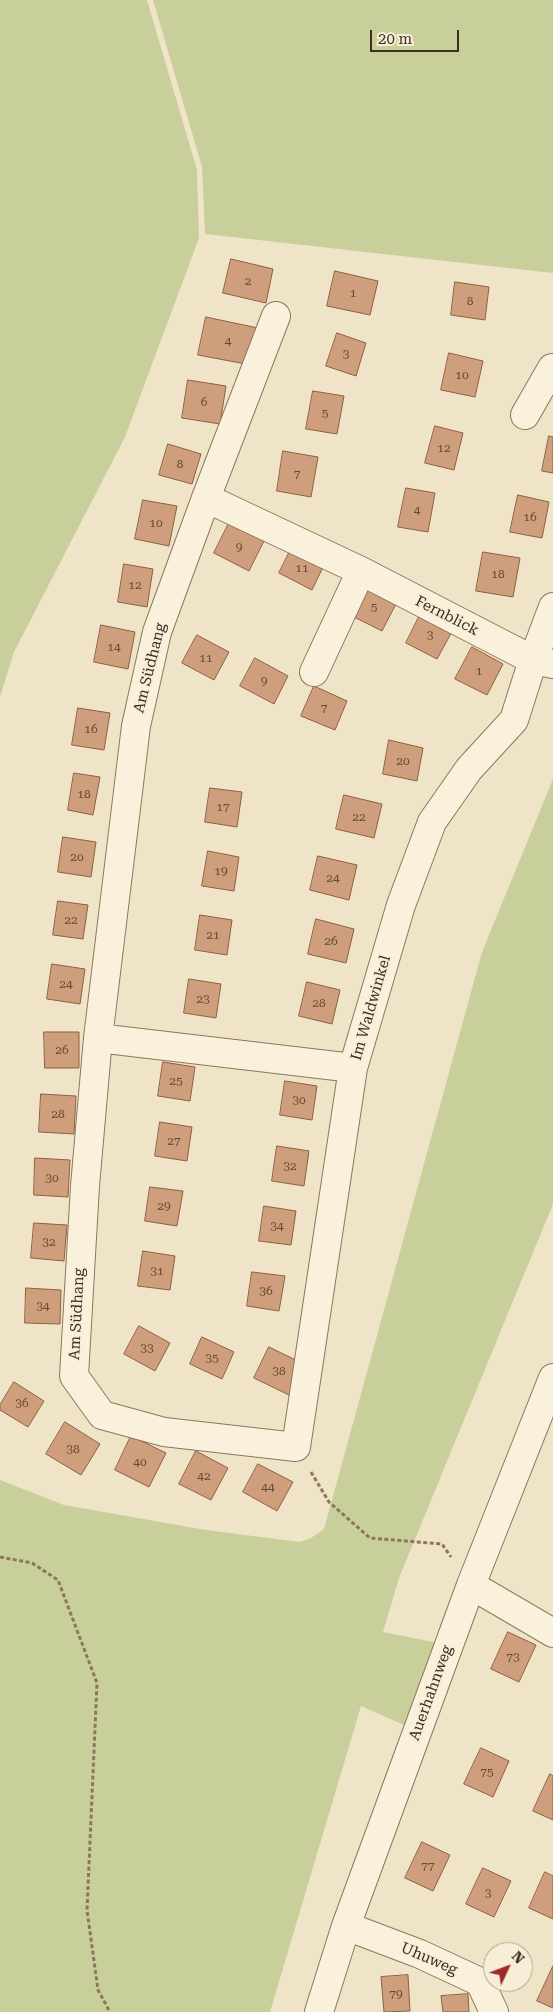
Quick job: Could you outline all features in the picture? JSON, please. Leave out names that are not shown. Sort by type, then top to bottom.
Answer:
[{"type":"street","name":"Am Südhang","points":[[276,316],[206,498],[158,632],[136,726],[98,1038],[85,1186],[74,1376],[102,1416],[164,1432],[296,1447]]},
{"type":"street","points":[[538,402],[552,368]]},
{"type":"street","name":"Fernblick","points":[[206,498],[361,571],[543,662]]},
{"type":"street","points":[[314,672],[361,571]]},
{"type":"street","name":"Im Waldwinkel","points":[[296,1447],[353,1068],[401,905],[432,822],[469,769],[514,720],[543,662],[553,607]]},
{"type":"street","points":[[98,1038],[353,1068]]},
{"type":"street","name":"Auerhahnweg","points":[[319,2012],[346,1926],[471,1585],[553,1378]]},
{"type":"street","points":[[471,1585],[553,1633]]},
{"type":"street","name":"Uhuweg","points":[[346,1926],[420,1954],[480,1982],[494,2012]]},
{"type":"path","points":[[296,1447],[329,1502],[370,1538],[442,1544],[471,1585]]},
{"type":"path","points":[[0,1557],[32,1563],[58,1580],[97,1683],[87,1910],[98,1990],[110,2012]]},
{"type":"green space","points":[[0,0],[147,0],[197,170],[199,238],[125,437],[14,652],[0,697]]},
{"type":"green space","points":[[153,0],[553,0],[553,273],[205,234],[202,167]]},
{"type":"green space","points":[[553,779],[553,1204],[399,1578],[383,1632],[444,1644],[415,1730],[361,1706],[270,2012],[0,2012],[0,1480],[64,1505],[206,1530],[300,1542],[311,1538],[324,1529],[482,952]]},
{"type":"building","points":[[231,259],[273,269],[266,303],[223,293]]},
{"type":"building","points":[[335,271],[378,281],[370,315],[327,306]]},
{"type":"building","points":[[455,282],[489,287],[485,320],[451,315]]},
{"type":"building","points":[[206,317],[258,328],[251,365],[198,355]]},
{"type":"building","points":[[337,333],[366,343],[356,376],[326,366]]},
{"type":"building","points":[[449,353],[483,361],[475,397],[441,390]]},
{"type":"building","points":[[188,380],[226,386],[220,424],[182,418]]},
{"type":"building","points":[[313,391],[344,396],[337,434],[306,429]]},
{"type":"building","points":[[435,426],[463,433],[454,470],[425,463]]},
{"type":"building","points":[[549,436],[553,437],[553,473],[542,471]]},
{"type":"building","points":[[168,444],[201,454],[192,484],[159,475]]},
{"type":"building","points":[[283,451],[318,457],[311,497],[277,491]]},
{"type":"building","points":[[406,488],[435,493],[428,532],[398,527]]},
{"type":"building","points":[[518,495],[549,502],[542,538],[510,532]]},
{"type":"building","points":[[143,500],[177,506],[169,546],[135,539]]},
{"type":"building","points":[[229,523],[264,541],[249,571],[214,553]]},
{"type":"building","points":[[292,547],[325,563],[312,590],[279,573]]},
{"type":"building","points":[[483,552],[520,558],[513,597],[476,591]]},
{"type":"building","points":[[124,564],[153,569],[147,607],[118,602]]},
{"type":"building","points":[[366,583],[398,600],[382,631],[350,615]]},
{"type":"building","points":[[422,611],[454,628],[437,659],[406,643]]},
{"type":"building","points":[[101,625],[135,632],[128,669],[94,662]]},
{"type":"building","points":[[197,635],[229,652],[214,680],[182,663]]},
{"type":"building","points":[[472,647],[503,664],[487,695],[455,679]]},
{"type":"building","points":[[255,658],[288,676],[274,704],[240,686]]},
{"type":"building","points":[[314,686],[347,701],[335,730],[301,716]]},
{"type":"building","points":[[78,708],[110,713],[104,750],[72,745]]},
{"type":"building","points":[[389,740],[423,748],[417,781],[383,774]]},
{"type":"building","points":[[74,773],[100,777],[93,815],[68,810]]},
{"type":"building","points":[[210,788],[242,792],[237,827],[205,822]]},
{"type":"building","points":[[344,795],[382,804],[374,838],[336,829]]},
{"type":"building","points":[[63,837],[96,842],[91,877],[58,872]]},
{"type":"building","points":[[208,851],[239,857],[234,891],[202,886]]},
{"type":"building","points":[[318,856],[357,865],[349,900],[310,890]]},
{"type":"building","points":[[58,901],[88,905],[83,939],[53,935]]},
{"type":"building","points":[[200,915],[232,920],[227,955],[195,950]]},
{"type":"building","points":[[316,919],[354,929],[346,963],[308,954]]},
{"type":"building","points":[[52,964],[85,969],[80,1004],[47,999]]},
{"type":"building","points":[[189,979],[221,984],[216,1018],[184,1013]]},
{"type":"building","points":[[307,982],[340,990],[332,1024],[299,1016]]},
{"type":"building","points":[[44,1032],[79,1032],[79,1068],[45,1068]]},
{"type":"building","points":[[163,1062],[195,1067],[190,1101],[158,1096]]},
{"type":"building","points":[[285,1081],[317,1086],[312,1120],[280,1115]]},
{"type":"building","points":[[41,1094],[76,1096],[74,1134],[39,1132]]},
{"type":"building","points":[[160,1122],[192,1127],[187,1161],[155,1156]]},
{"type":"building","points":[[277,1146],[309,1151],[304,1186],[272,1181]]},
{"type":"building","points":[[35,1158],[70,1160],[68,1197],[34,1195]]},
{"type":"building","points":[[150,1187],[183,1191],[177,1226],[145,1221]]},
{"type":"building","points":[[264,1206],[296,1211],[291,1245],[259,1241]]},
{"type":"building","points":[[34,1223],[67,1225],[64,1261],[31,1258]]},
{"type":"building","points":[[143,1251],[175,1256],[170,1290],[138,1286]]},
{"type":"building","points":[[252,1272],[285,1276],[279,1311],[247,1306]]},
{"type":"building","points":[[26,1288],[61,1290],[60,1324],[25,1323]]},
{"type":"building","points":[[139,1326],[170,1343],[155,1371],[124,1354]]},
{"type":"building","points":[[202,1337],[234,1352],[222,1379],[190,1364]]},
{"type":"building","points":[[269,1347],[304,1364],[289,1395],[254,1378]]},
{"type":"building","points":[[14,1382],[44,1401],[28,1427],[0,1410],[0,1405]]},
{"type":"building","points":[[65,1422],[100,1444],[81,1475],[46,1454]]},
{"type":"building","points":[[131,1436],[166,1453],[149,1487],[115,1470]]},
{"type":"building","points":[[196,1451],[228,1468],[211,1500],[179,1484]]},
{"type":"building","points":[[258,1464],[293,1482],[277,1511],[243,1492]]},
{"type":"building","points":[[508,1632],[536,1645],[519,1682],[491,1669]]},
{"type":"building","points":[[481,1748],[509,1761],[493,1797],[464,1784]]},
{"type":"building","points":[[550,1774],[553,1776],[553,1820],[533,1811]]},
{"type":"building","points":[[422,1842],[450,1855],[433,1891],[405,1878]]},
{"type":"building","points":[[483,1868],[511,1881],[494,1917],[466,1904]]},
{"type":"building","points":[[545,1872],[553,1876],[553,1919],[529,1908]]},
{"type":"building","points":[[553,1966],[553,2008],[537,2001]]},
{"type":"building","points":[[408,1975],[410,2011],[384,2012],[381,1977]]},
{"type":"building","points":[[468,1994],[469,2012],[443,2012],[441,1996]]}]
